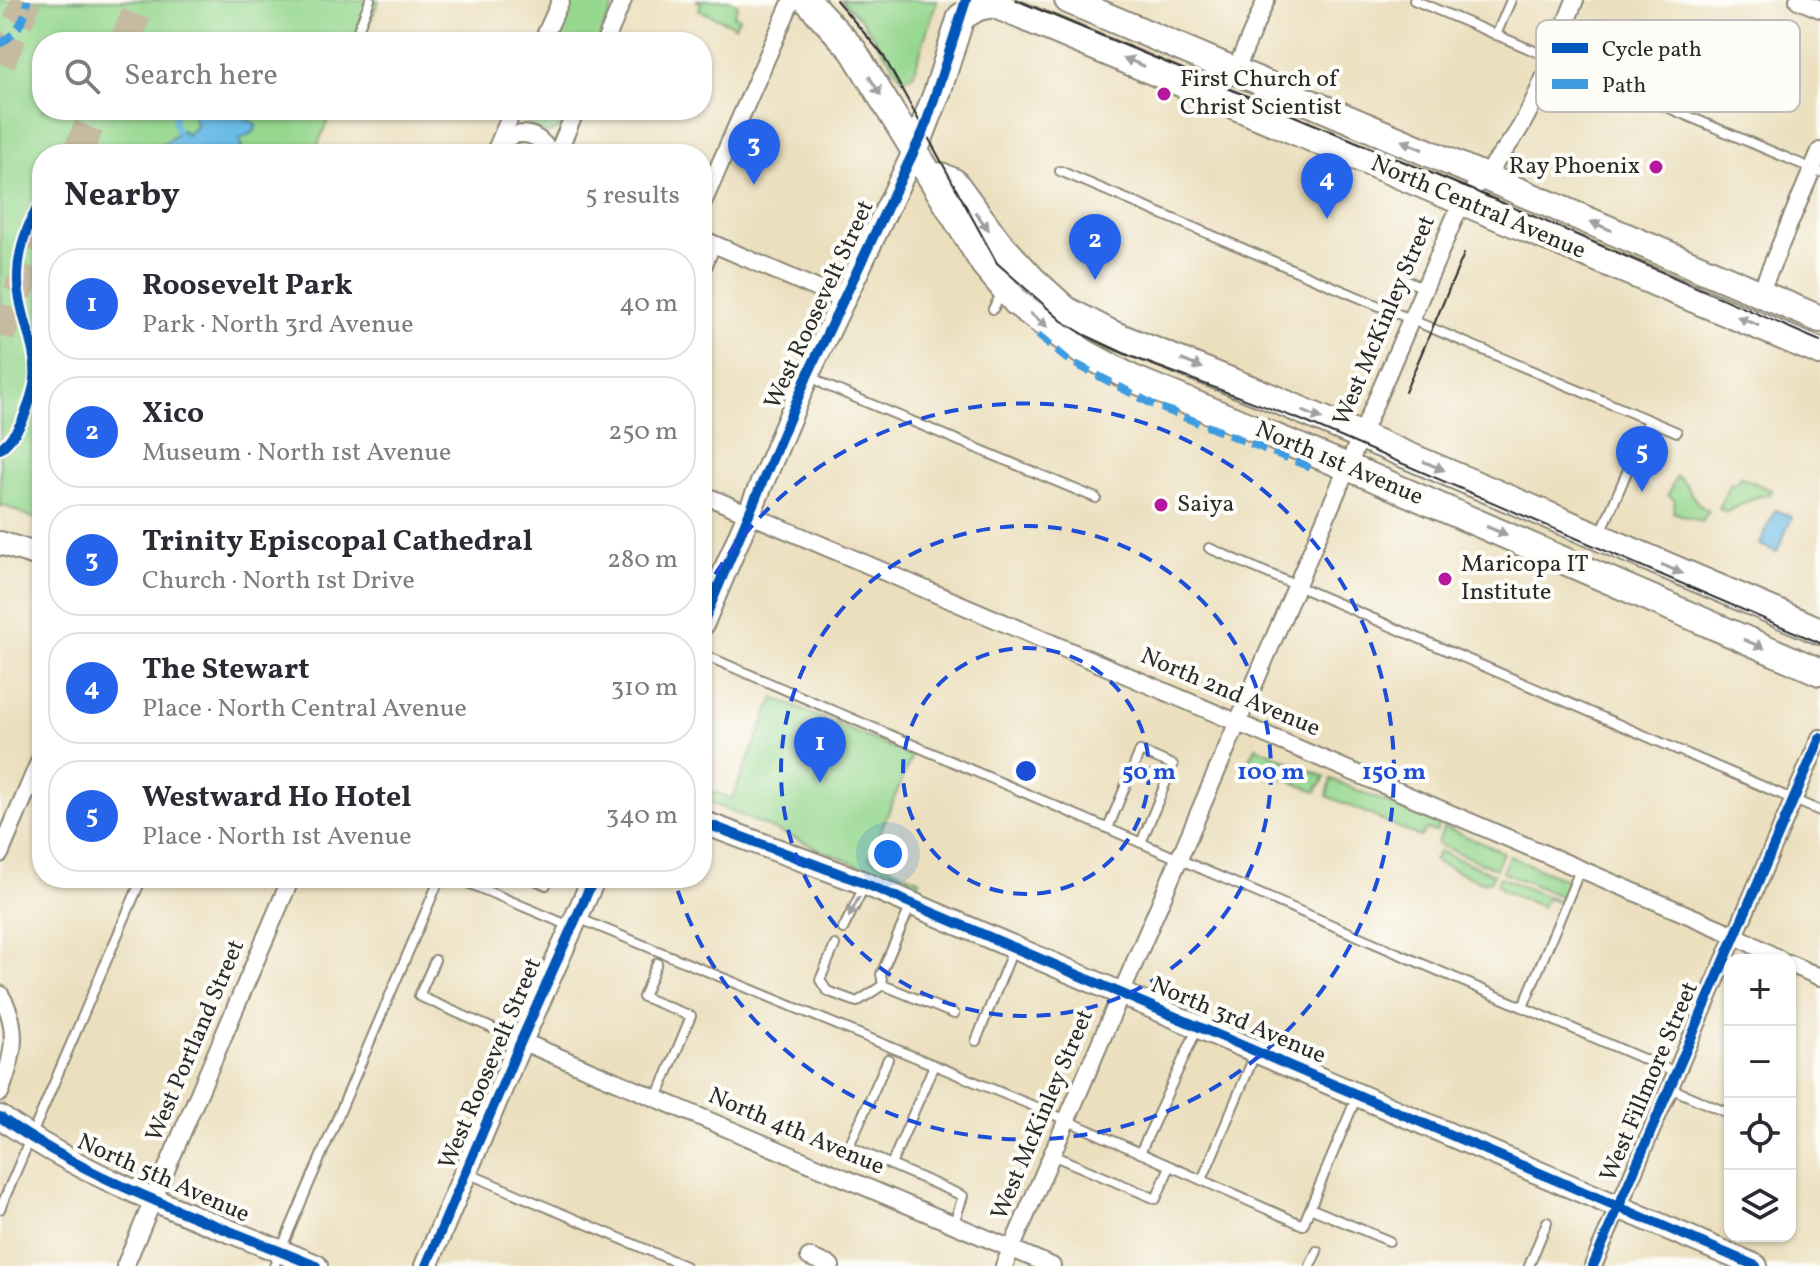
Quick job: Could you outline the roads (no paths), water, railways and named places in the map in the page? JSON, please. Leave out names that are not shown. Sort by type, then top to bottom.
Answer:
[{"type":"main road","points":[[807,0],[853,50],[921,160]]},
{"type":"main road","name":"North Central Avenue","points":[[1068,0],[1236,69],[1473,189],[1820,352]]},
{"type":"main road","name":"North Central Avenue","points":[[964,9],[993,4],[1004,7],[1346,152],[1473,189],[1760,293],[1820,319]]},
{"type":"main road","name":"West Roosevelt Street","points":[[921,160],[937,93],[964,9]]},
{"type":"main road","points":[[1184,49],[1201,65],[1251,89],[1301,127],[1346,152]]},
{"type":"main road","name":"North 1st Avenue","points":[[921,160],[984,264],[999,299],[1017,303],[1074,346],[1131,378],[1348,467],[1820,672]]},
{"type":"main road","name":"North 1st Avenue","points":[[921,160],[954,182],[998,242],[1066,310],[1112,334],[1362,436],[1820,631]]},
{"type":"street","points":[[547,32],[561,0]]},
{"type":"street","points":[[609,32],[623,0]]},
{"type":"street","points":[[712,182],[792,0]]},
{"type":"street","points":[[1236,69],[1266,0]]},
{"type":"street","name":"West McKinley Street","points":[[1567,20],[1575,0]]},
{"type":"street","points":[[1798,0],[1820,9]]},
{"type":"street","name":"West McKinley Street","points":[[1004,1266],[1425,289],[1473,189],[1522,124],[1536,92]]},
{"type":"street","points":[[498,144],[508,120]]},
{"type":"street","points":[[561,144],[572,120]]},
{"type":"street","points":[[500,144],[504,139],[523,133],[544,144]]},
{"type":"street","points":[[1760,293],[1816,170],[1820,151]]},
{"type":"street","name":"West Roosevelt Street","points":[[712,601],[808,374],[843,300],[921,160]]},
{"type":"street","points":[[712,244],[843,300]]},
{"type":"street","name":"North 2nd Avenue","points":[[712,498],[1735,935],[1770,954]]},
{"type":"street","points":[[0,543],[32,553]]},
{"type":"street","name":"West Fillmore Street","points":[[1593,1266],[1820,738]]},
{"type":"street","points":[[0,854],[32,779]]},
{"type":"street","name":"North 3rd Avenue","points":[[712,826],[866,885],[1756,1266]]},
{"type":"street","name":"West Portland Street","points":[[125,1266],[287,888]]},
{"type":"street","name":"West Roosevelt Street","points":[[426,1266],[590,888]]},
{"type":"street","points":[[1796,967],[1820,977]]},
{"type":"street","points":[[0,994],[12,1020],[14,1035],[11,1065],[0,1093]]},
{"type":"street","name":"North 4th Avenue","points":[[521,1041],[1052,1266]]},
{"type":"street","name":"North 5th Avenue","points":[[0,1117],[31,1139],[92,1173],[278,1258],[316,1266]]},
{"type":"street","points":[[809,1257],[831,1266]]},
{"type":"lane","points":[[358,30],[370,0]]},
{"type":"lane","points":[[1414,0],[1536,52]]},
{"type":"lane","points":[[1496,35],[1511,0]]},
{"type":"lane","points":[[1679,112],[1816,170]]},
{"type":"lane","points":[[1060,171],[1677,432]]},
{"type":"lane","points":[[1404,279],[1425,289]]},
{"type":"lane","points":[[808,374],[825,385],[1096,498]]},
{"type":"lane","points":[[1600,538],[1649,420]]},
{"type":"lane","points":[[1209,548],[1820,811]]},
{"type":"lane","points":[[712,658],[1523,1007],[1672,1080],[1724,1110]]},
{"type":"lane","points":[[1108,828],[1140,751],[1173,765],[1141,843]]},
{"type":"lane","points":[[1523,1007],[1580,870]]},
{"type":"lane","points":[[843,929],[866,885]]},
{"type":"lane","points":[[0,1209],[138,888]]},
{"type":"lane","points":[[278,1258],[436,888]]},
{"type":"lane","points":[[482,888],[934,1065],[1303,1225],[1358,1094]]},
{"type":"lane","points":[[883,985],[881,974],[911,904]]},
{"type":"lane","points":[[835,945],[820,980],[827,991],[857,1002],[883,985]]},
{"type":"lane","points":[[976,1041],[1014,949]]},
{"type":"lane","points":[[435,960],[419,996],[521,1041]]},
{"type":"lane","points":[[656,1099],[691,1016],[643,997],[657,963]]},
{"type":"lane","points":[[883,985],[954,1014]]},
{"type":"lane","points":[[1140,1153],[1199,1026]]},
{"type":"lane","points":[[1202,1180],[1257,1051]]},
{"type":"lane","points":[[888,1059],[849,1146],[963,1196],[953,1224]]},
{"type":"lane","points":[[891,1165],[934,1065]]},
{"type":"lane","points":[[1052,1155],[1156,1199],[1170,1166]]},
{"type":"lane","points":[[466,1173],[685,1266]]},
{"type":"lane","points":[[1310,1208],[1389,1241]]},
{"type":"lane","points":[[1529,1266],[1547,1222]]},
{"type":"lane","points":[[1310,1266],[1317,1251]]},
{"type":"water","points":[[195,120],[249,120],[256,125],[255,131],[239,140],[241,144],[163,144],[179,132],[183,130],[186,135],[197,126]]},
{"type":"water","points":[[1775,510],[1792,517],[1777,552],[1760,545]]},
{"type":"waterway","points":[[174,120],[178,133]]},
{"type":"tunnel","points":[[0,63],[27,0]]},
{"type":"tunnel","points":[[129,32],[142,0]]},
{"type":"tunnel","points":[[81,144],[92,120]]},
{"type":"tunnel","points":[[0,335],[32,260]]},
{"type":"tram line","points":[[836,0],[883,55],[997,263],[1062,321],[1130,356],[1301,420],[1820,643]]},
{"type":"tram line","points":[[1016,0],[1496,200],[1820,341]]},
{"type":"tram line","points":[[1405,392],[1464,254]]},
{"type":"place","name":"First Church of Christ Scientist","points":[[1164,94]]},
{"type":"place","name":"Ray Phoenix","points":[[1656,167]]},
{"type":"place","name":"Trinity Episcopal Cathedral","points":[[754,185]]},
{"type":"place","name":"The Stewart","points":[[1327,219]]},
{"type":"place","name":"Xico","points":[[1095,280]]},
{"type":"place","name":"Westward Ho Hotel","points":[[1642,492]]},
{"type":"place","name":"Saiya","points":[[1161,505]]},
{"type":"place","name":"Maricopa IT Institute","points":[[1445,579]]},
{"type":"place","name":"Roosevelt Park","points":[[820,783]]}]
